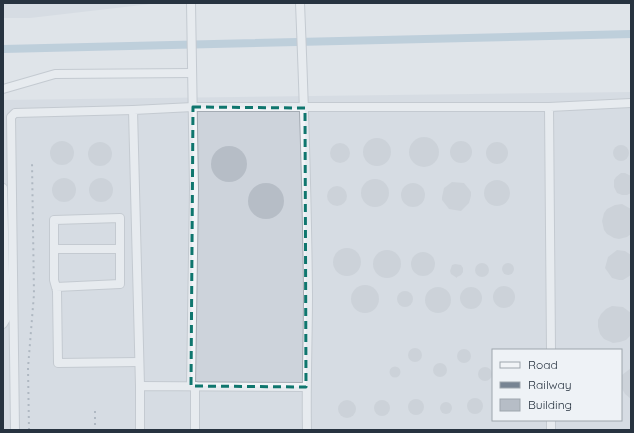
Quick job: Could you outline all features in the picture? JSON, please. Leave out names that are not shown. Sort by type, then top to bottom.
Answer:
[{"type":"street","points":[[191,3],[194,189],[193,386],[195,430]]},
{"type":"street","points":[[300,3],[308,296],[306,387],[307,430]]},
{"type":"street","points":[[3,89],[55,74],[192,73]]},
{"type":"street","points":[[15,430],[12,117],[15,113],[193,107],[549,107],[631,103]]},
{"type":"street","points":[[549,107],[551,349]]},
{"type":"street","points":[[134,110],[140,430]]},
{"type":"street","points":[[3,188],[6,319],[3,324]]},
{"type":"street","points":[[56,287],[120,284],[120,218],[54,220],[54,280],[57,291],[58,363],[139,362]]},
{"type":"street","points":[[54,249],[120,249]]},
{"type":"street","points":[[140,386],[306,387]]},
{"type":"highlighted area","points":[[193,107],[305,108],[306,387],[191,386]]},
{"type":"shaded area","points":[[3,3],[159,3],[30,18],[3,18]]},
{"type":"shaded area","points":[[631,92],[631,430],[3,430],[3,100]]},
{"type":"building","points":[[424,137],[435,141],[439,152],[435,163],[424,167],[413,163],[409,152],[413,141]]},
{"type":"building","points":[[377,138],[387,142],[391,152],[387,162],[377,166],[367,162],[363,152],[367,142]]},
{"type":"building","points":[[57,141],[67,141],[74,148],[74,158],[67,165],[57,165],[50,158],[50,148]]},
{"type":"building","points":[[461,141],[469,144],[472,152],[469,160],[461,163],[453,160],[450,152],[453,144]]},
{"type":"building","points":[[95,142],[105,142],[112,149],[112,159],[105,166],[95,166],[88,159],[88,149]]},
{"type":"building","points":[[497,142],[505,145],[508,153],[505,161],[497,164],[489,161],[486,153],[489,145]]},
{"type":"building","points":[[340,143],[347,146],[350,153],[347,160],[340,163],[333,160],[330,153],[333,146]]},
{"type":"building","points":[[618,145],[624,145],[629,150],[627,159],[624,161],[618,161],[613,156],[613,150]]},
{"type":"building","points":[[229,146],[239,149],[244,154],[247,164],[244,174],[239,179],[229,182],[219,179],[214,174],[211,164],[214,154],[219,149]]},
{"type":"building","points":[[621,173],[631,176],[631,193],[627,195],[617,193],[614,187],[614,180]]},
{"type":"building","points":[[59,178],[69,178],[76,185],[76,195],[69,202],[59,202],[52,195],[52,185]]},
{"type":"building","points":[[96,178],[106,178],[113,185],[113,195],[106,202],[96,202],[89,195],[89,185]]},
{"type":"building","points":[[375,179],[385,183],[389,193],[385,203],[375,207],[365,203],[361,193],[365,183]]},
{"type":"building","points":[[497,180],[506,184],[510,193],[506,202],[497,206],[488,202],[484,193],[488,184]]},
{"type":"building","points":[[452,182],[464,183],[471,192],[469,203],[461,211],[449,209],[442,200],[444,188]]},
{"type":"building","points":[[266,183],[276,186],[281,191],[284,201],[281,211],[276,216],[266,219],[256,216],[251,211],[248,201],[251,191],[256,186]]},
{"type":"building","points":[[413,183],[418,184],[424,190],[424,200],[418,206],[413,207],[408,206],[402,200],[401,195],[402,190],[408,184]]},
{"type":"building","points":[[337,186],[344,189],[347,196],[344,203],[337,206],[330,203],[327,196],[330,189]]},
{"type":"building","points":[[622,204],[631,209],[631,234],[627,237],[619,239],[607,234],[604,230],[602,221],[604,213],[607,209],[615,205]]},
{"type":"building","points":[[347,248],[357,252],[361,262],[357,272],[347,276],[337,272],[333,262],[337,252]]},
{"type":"building","points":[[387,250],[397,254],[401,264],[397,274],[387,278],[377,274],[373,264],[377,254]]},
{"type":"building","points":[[617,250],[625,251],[631,255],[631,275],[623,280],[612,278],[605,268],[608,257]]},
{"type":"building","points":[[423,252],[428,253],[434,259],[434,269],[428,275],[423,276],[418,275],[412,269],[411,264],[412,259],[418,253]]},
{"type":"building","points":[[482,263],[487,265],[489,270],[487,275],[482,277],[477,275],[475,270],[477,265]]},
{"type":"building","points":[[510,263],[513,264],[513,274],[506,275],[503,274],[502,267],[503,264]]},
{"type":"building","points":[[452,265],[461,265],[463,268],[463,272],[457,278],[451,274],[450,271]]},
{"type":"building","points":[[365,285],[375,289],[379,299],[375,309],[365,313],[355,309],[351,299],[355,289]]},
{"type":"building","points":[[504,286],[508,287],[514,293],[514,301],[508,307],[504,308],[500,307],[494,301],[493,297],[494,293],[500,287]]},
{"type":"building","points":[[438,287],[447,291],[451,300],[447,309],[438,313],[429,309],[425,300],[429,291]]},
{"type":"building","points":[[471,287],[475,288],[481,294],[481,302],[475,308],[471,309],[467,308],[461,302],[460,298],[461,294],[467,288]]},
{"type":"building","points":[[405,291],[411,293],[413,299],[411,305],[405,307],[399,305],[397,299],[399,293]]},
{"type":"building","points":[[612,306],[623,307],[631,313],[631,335],[626,340],[613,343],[604,339],[600,334],[598,327],[598,320],[601,314]]},
{"type":"building","points":[[412,348],[418,348],[422,352],[422,358],[418,362],[412,362],[408,358],[408,352]]},
{"type":"building","points":[[461,349],[467,349],[471,353],[471,359],[467,363],[461,363],[457,359],[457,353]]},
{"type":"building","points":[[437,363],[443,363],[447,367],[447,373],[443,377],[437,377],[433,373],[433,367]]},
{"type":"building","points":[[395,366],[399,368],[401,372],[399,376],[395,378],[391,376],[389,372],[391,368]]},
{"type":"building","points":[[482,367],[488,367],[492,371],[492,377],[488,381],[482,381],[478,377],[478,371]]},
{"type":"building","points":[[631,368],[631,399],[625,394],[622,389],[622,375]]},
{"type":"building","points":[[475,398],[482,403],[483,406],[478,413],[475,414],[468,409],[467,406],[472,399]]},
{"type":"building","points":[[416,399],[423,404],[424,407],[419,414],[416,415],[409,410],[408,407],[413,400]]},
{"type":"building","points":[[347,400],[353,403],[356,409],[353,415],[347,418],[341,415],[338,409],[341,403]]},
{"type":"building","points":[[379,400],[385,400],[390,405],[388,414],[385,416],[379,416],[374,411],[374,405]]},
{"type":"building","points":[[444,402],[448,402],[452,408],[448,414],[444,414],[440,410],[440,406]]},
{"type":"waterway","points":[[3,49],[631,34]]},
{"type":"railway","points":[[29,430],[28,368],[34,294],[32,162]]},
{"type":"railway","points":[[95,411],[95,430]]}]
